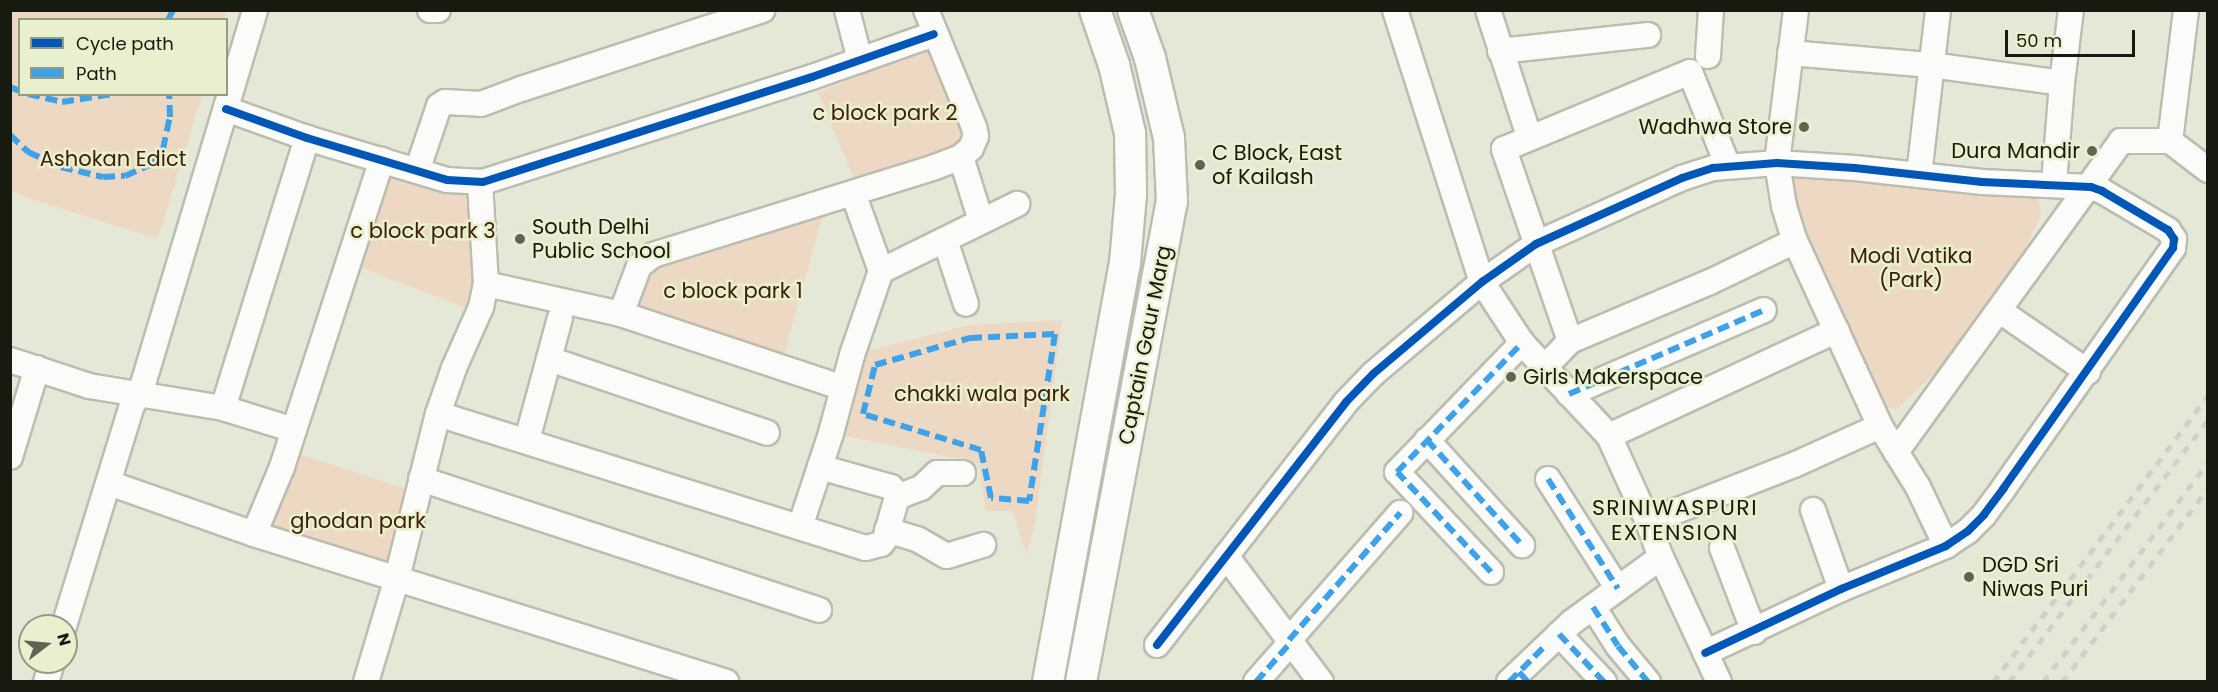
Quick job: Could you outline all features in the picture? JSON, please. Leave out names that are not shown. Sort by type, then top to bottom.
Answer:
[{"type":"main road","name":"Captain Gaur Marg","points":[[1048,681],[1125,263],[1131,194],[1130,133],[1114,65],[1095,10]]},
{"type":"main road","name":"Captain Gaur Marg","points":[[1081,681],[1172,202],[1169,138],[1150,58],[1133,10]]},
{"type":"street","points":[[68,614],[132,405],[140,394],[255,10]]},
{"type":"street","points":[[430,10],[438,10]]},
{"type":"street","points":[[417,171],[440,106],[444,102],[481,104],[521,88],[762,10]]},
{"type":"street","points":[[847,10],[860,60]]},
{"type":"street","points":[[621,314],[639,266],[653,255],[961,157],[971,148],[976,136],[926,10]]},
{"type":"street","points":[[1395,10],[1482,282],[1522,343],[1609,436],[1648,522],[1661,557],[1719,681]]},
{"type":"street","points":[[1488,10],[1529,136]]},
{"type":"street","points":[[1708,56],[1711,10]]},
{"type":"street","points":[[1796,10],[1777,164],[1784,206],[1795,241],[1880,426],[1918,487],[1946,546]]},
{"type":"street","points":[[1918,175],[1938,10]]},
{"type":"street","points":[[2054,183],[2062,83],[2071,10]]},
{"type":"street","points":[[2170,141],[2187,10]]},
{"type":"street","points":[[226,109],[307,138],[447,180],[480,182],[934,34]]},
{"type":"street","points":[[1500,51],[1648,34]]},
{"type":"street","points":[[1790,53],[1931,65],[2062,83]]},
{"type":"street","points":[[1570,341],[1504,149],[1529,136],[1690,72],[1728,166]]},
{"type":"street","points":[[223,408],[307,138]]},
{"type":"street","points":[[1896,452],[2091,187],[2121,141],[2170,141],[2208,170]]},
{"type":"street","points":[[961,157],[981,221]]},
{"type":"street","points":[[254,534],[294,430],[382,160]]},
{"type":"street","points":[[1157,645],[1346,402],[1373,374],[1482,282],[1536,244],[1682,178],[1728,166],[1777,164],[1982,182],[2054,183],[2091,187],[2102,191],[2168,230],[2174,239],[2173,248],[2088,372],[1984,515],[1946,546],[1841,590],[1705,653]]},
{"type":"street","points":[[370,680],[438,414],[454,369],[479,315],[486,284],[480,182]]},
{"type":"street","points":[[800,527],[881,271],[853,193]]},
{"type":"street","points":[[881,271],[1017,204]]},
{"type":"street","points":[[945,240],[966,304]]},
{"type":"street","points":[[1544,368],[1570,341],[1710,282],[1795,241]]},
{"type":"street","points":[[486,284],[621,314],[843,388]]},
{"type":"street","points":[[1569,394],[1764,310]]},
{"type":"street","points":[[2000,311],[2088,372]]},
{"type":"street","points":[[527,440],[560,318]]},
{"type":"street","points":[[1609,436],[1837,330]]},
{"type":"street","points":[[1491,572],[1397,472],[1522,343]]},
{"type":"street","points":[[549,359],[767,433]]},
{"type":"street","points":[[10,360],[89,386],[223,408],[294,430]]},
{"type":"street","points":[[10,457],[38,368]]},
{"type":"street","points":[[438,414],[867,548],[881,544],[897,496]]},
{"type":"street","points":[[1648,522],[1796,464],[1880,426]]},
{"type":"street","points":[[1427,440],[1522,545]]},
{"type":"street","points":[[820,467],[891,487],[897,496]]},
{"type":"street","points":[[897,496],[921,488],[937,473],[963,473]]},
{"type":"street","points":[[421,479],[819,610]]},
{"type":"street","points":[[1548,479],[1618,588]]},
{"type":"street","points":[[109,483],[254,534],[726,681]]},
{"type":"street","points":[[1813,510],[1841,590]]},
{"type":"street","points":[[1256,681],[1400,513]]},
{"type":"street","points":[[887,530],[917,539],[947,556],[983,545]]},
{"type":"street","points":[[1722,548],[1754,632]]},
{"type":"street","points":[[1226,556],[1321,681]]},
{"type":"street","points":[[1518,678],[1559,634],[1661,557]]},
{"type":"street","points":[[1593,607],[1618,646],[1648,681]]},
{"type":"street","points":[[1559,634],[1604,681]]},
{"type":"green space","name":"Ashokan Edict","points":[[11,10],[227,11],[225,18],[18,18],[18,96],[202,96],[158,239],[11,191]]},
{"type":"green space","name":"c block park 2","points":[[931,45],[972,141],[858,189],[818,93]]},
{"type":"green space","name":"c block park 3","points":[[382,160],[475,182],[477,312],[357,266]]},
{"type":"green space","name":"Modi Vatika (Park)","points":[[1788,165],[2037,193],[2041,215],[2003,294],[1975,334],[1896,410],[1870,402],[1788,211]]},
{"type":"green space","name":"c block park 1","points":[[808,203],[823,215],[778,375],[608,319],[634,259]]},
{"type":"green space","name":"chakki wala park","points":[[1062,320],[1034,530],[1026,554],[1013,511],[986,511],[979,463],[831,433],[852,355],[970,325]]},
{"type":"green space","name":"ghodan park","points":[[296,453],[419,493],[390,580],[268,540]]},
{"type":"railway","points":[[1993,682],[2208,396]]},
{"type":"railway","points":[[2009,682],[2208,420]]},
{"type":"railway","points":[[2043,682],[2208,462]]},
{"type":"railway","points":[[2062,682],[2208,488]]},
{"type":"marked path","points":[[169,18],[173,10]]},
{"type":"marked path","points":[[10,87],[18,90]]},
{"type":"marked path","points":[[36,96],[62,102],[100,96]]},
{"type":"marked path","points":[[10,135],[28,152],[61,167],[103,177],[125,176],[150,165],[163,149],[170,117],[169,96]]},
{"type":"marked path","points":[[1569,394],[1764,310]]},
{"type":"marked path","points":[[1055,334],[1029,501],[991,498],[981,450],[863,414],[875,365],[970,338],[1055,334]]},
{"type":"marked path","points":[[1491,572],[1397,472],[1522,343]]},
{"type":"marked path","points":[[1427,440],[1522,545]]},
{"type":"marked path","points":[[1548,479],[1618,589]]},
{"type":"marked path","points":[[1289,640],[1400,513]]},
{"type":"marked path","points":[[1593,607],[1618,646],[1648,682]]},
{"type":"marked path","points":[[1559,634],[1604,682]]},
{"type":"marked path","points":[[1256,682],[1291,642]]},
{"type":"marked path","points":[[1509,682],[1545,646]]},
{"type":"marked path","points":[[1519,672],[1528,682]]},
{"type":"cycle path","points":[[226,109],[307,138],[447,180],[483,182],[812,77],[934,34]]},
{"type":"cycle path","points":[[1157,645],[1346,402],[1373,374],[1482,282],[1536,244],[1682,178],[1713,168],[1777,163],[1855,168],[1982,182],[2091,187],[2102,191],[2168,230],[2174,239],[2173,248],[2004,488],[1984,515],[1968,531],[1946,546],[1841,589],[1705,653]]},
{"type":"place","name":"Wadhwa Store","points":[[1804,127]]},
{"type":"place","name":"Dura Mandir","points":[[2092,151]]},
{"type":"place","name":"C Block, East of Kailash","points":[[1200,165]]},
{"type":"place","name":"South Delhi Public School","points":[[520,239]]},
{"type":"place","name":"Girls Makerspace","points":[[1511,377]]},
{"type":"place","name":"DGD Sri Niwas Puri","points":[[1969,577]]},
{"type":"district","name":"SRINIWASPURI EXTENSION","points":[[1675,520]]}]
